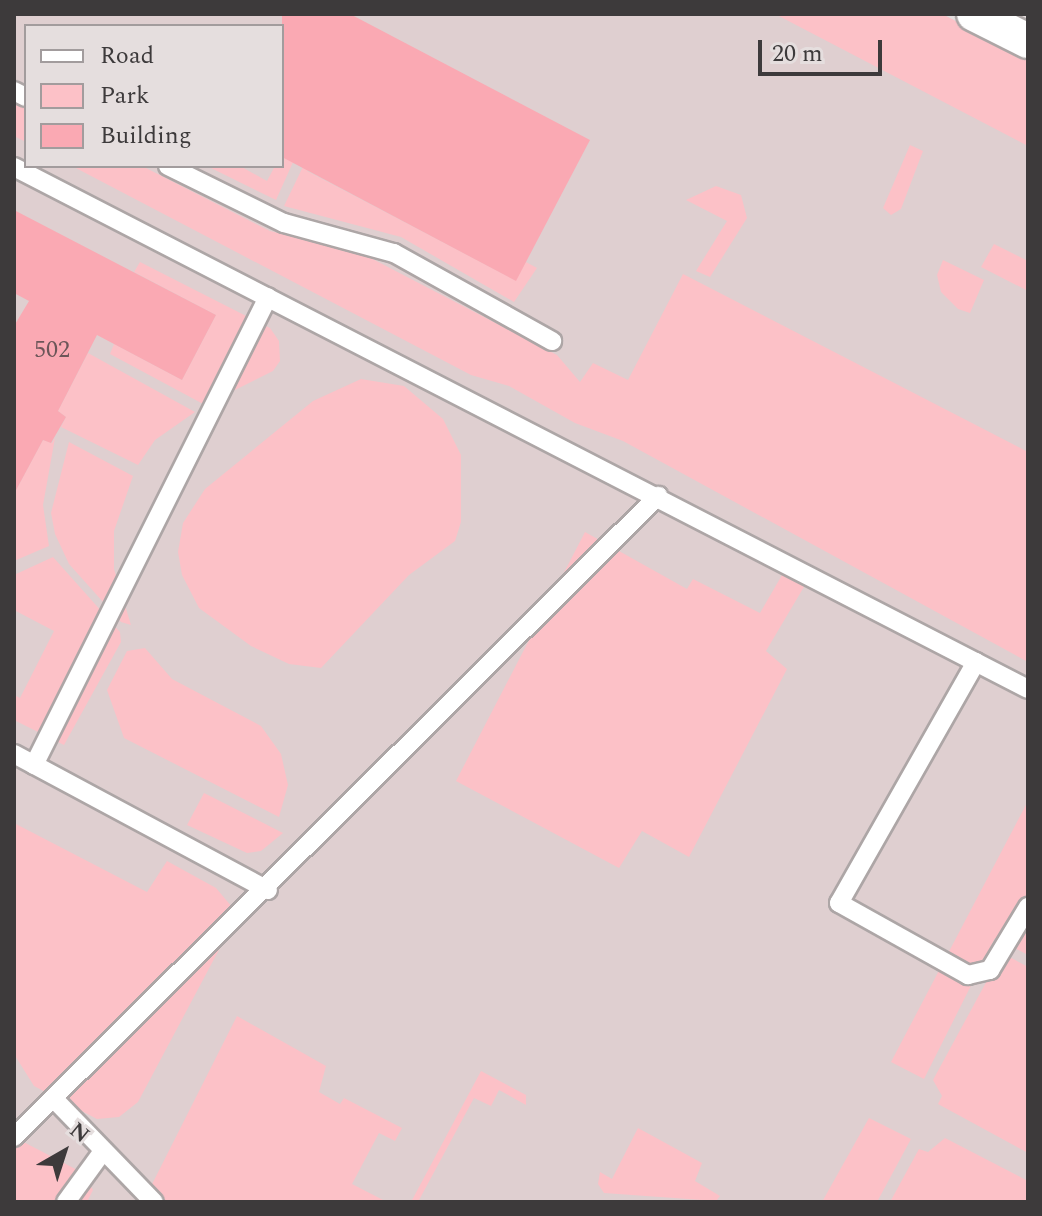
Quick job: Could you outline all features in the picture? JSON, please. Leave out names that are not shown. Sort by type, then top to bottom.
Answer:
[{"type":"street","points":[[974,14],[1028,41]]},
{"type":"lane","points":[[14,167],[1028,689]]},
{"type":"lane","points":[[172,168],[284,223],[394,253],[552,341]]},
{"type":"lane","points":[[34,765],[268,297]]},
{"type":"lane","points":[[14,1137],[268,890],[658,496]]},
{"type":"lane","points":[[976,662],[839,903],[968,975],[990,970],[1028,907]]},
{"type":"lane","points":[[14,754],[268,890]]},
{"type":"lane","points":[[55,1100],[154,1202]]},
{"type":"lane","points":[[66,1202],[103,1151]]},
{"type":"shaded area","points":[[14,14],[942,14],[1028,58],[1028,1202],[14,1202]]},
{"type":"green space","points":[[775,14],[942,14],[1028,58],[1028,146]]},
{"type":"green space","points":[[14,101],[24,106],[24,141],[14,136]]},
{"type":"green space","points":[[303,140],[276,200],[211,168],[244,168],[267,181],[274,168],[284,168],[284,153]]},
{"type":"green space","points":[[910,145],[923,151],[901,209],[891,215],[883,208]]},
{"type":"green space","points":[[313,146],[307,171],[515,280],[526,262],[537,268],[514,302],[401,237],[284,206]]},
{"type":"green space","points":[[76,168],[146,168],[270,231],[363,254],[557,355],[580,382],[593,363],[628,380],[683,274],[1028,452],[1028,662],[623,441],[575,423],[509,386],[471,375]]},
{"type":"green space","points":[[716,186],[741,195],[747,218],[710,277],[696,271],[727,221],[686,200]]},
{"type":"green space","points":[[994,244],[1028,261],[1028,291],[981,267]]},
{"type":"green space","points":[[943,260],[984,280],[970,313],[958,309],[941,292],[937,275]]},
{"type":"green space","points":[[140,262],[270,328],[279,341],[280,361],[273,371],[205,405],[110,354],[114,344],[182,380],[216,315],[134,272]]},
{"type":"green space","points":[[88,353],[195,412],[155,440],[138,465],[61,427],[66,417],[58,411]]},
{"type":"green space","points":[[361,379],[404,386],[443,419],[461,455],[461,522],[455,541],[409,575],[321,668],[289,664],[251,646],[199,608],[182,575],[178,552],[183,523],[205,489],[313,401]]},
{"type":"green space","points":[[55,438],[43,505],[49,546],[14,561],[14,494],[43,440],[52,443]]},
{"type":"green space","points":[[69,442],[133,476],[114,531],[114,569],[131,625],[121,622],[69,564],[55,534],[51,513]]},
{"type":"green space","points":[[585,532],[687,589],[693,579],[760,613],[789,563],[811,575],[766,651],[787,669],[689,857],[642,831],[619,868],[456,781]]},
{"type":"green space","points":[[53,557],[120,632],[121,642],[64,745],[14,720],[14,695],[20,698],[54,631],[14,610],[14,575]]},
{"type":"green space","points":[[145,648],[172,679],[261,726],[281,754],[288,785],[279,817],[124,738],[107,690],[127,651]]},
{"type":"green space","points":[[204,793],[283,833],[261,851],[247,853],[187,825]]},
{"type":"green space","points":[[1028,801],[1028,955],[995,938],[924,1079],[891,1062]]},
{"type":"green space","points":[[14,823],[147,892],[167,861],[216,888],[238,914],[138,1102],[119,1117],[97,1119],[34,1086],[14,1054]]},
{"type":"green space","points":[[1002,953],[1028,967],[1028,1153],[938,1104],[942,1096],[933,1080]]},
{"type":"green space","points":[[237,1016],[326,1066],[319,1092],[340,1104],[344,1098],[402,1128],[395,1141],[379,1133],[352,1184],[387,1202],[143,1202]]},
{"type":"green space","points":[[481,1071],[526,1095],[526,1105],[499,1090],[491,1106],[474,1098],[418,1202],[411,1202]]},
{"type":"green space","points":[[869,1118],[911,1139],[877,1202],[822,1202]]},
{"type":"green space","points":[[638,1128],[702,1163],[695,1181],[720,1196],[716,1201],[604,1193],[598,1184],[600,1172],[612,1179]]},
{"type":"green space","points":[[14,1137],[83,1173],[93,1190],[87,1202],[14,1202]]},
{"type":"green space","points":[[945,1138],[1028,1181],[1028,1202],[890,1202],[919,1149],[928,1152]]},
{"type":"building","points":[[282,14],[350,14],[590,140],[516,281],[284,158]]},
{"type":"building","points":[[14,210],[216,315],[182,380],[97,335],[58,411],[66,417],[51,443],[43,440],[14,494],[14,326],[29,301],[14,293]]}]
